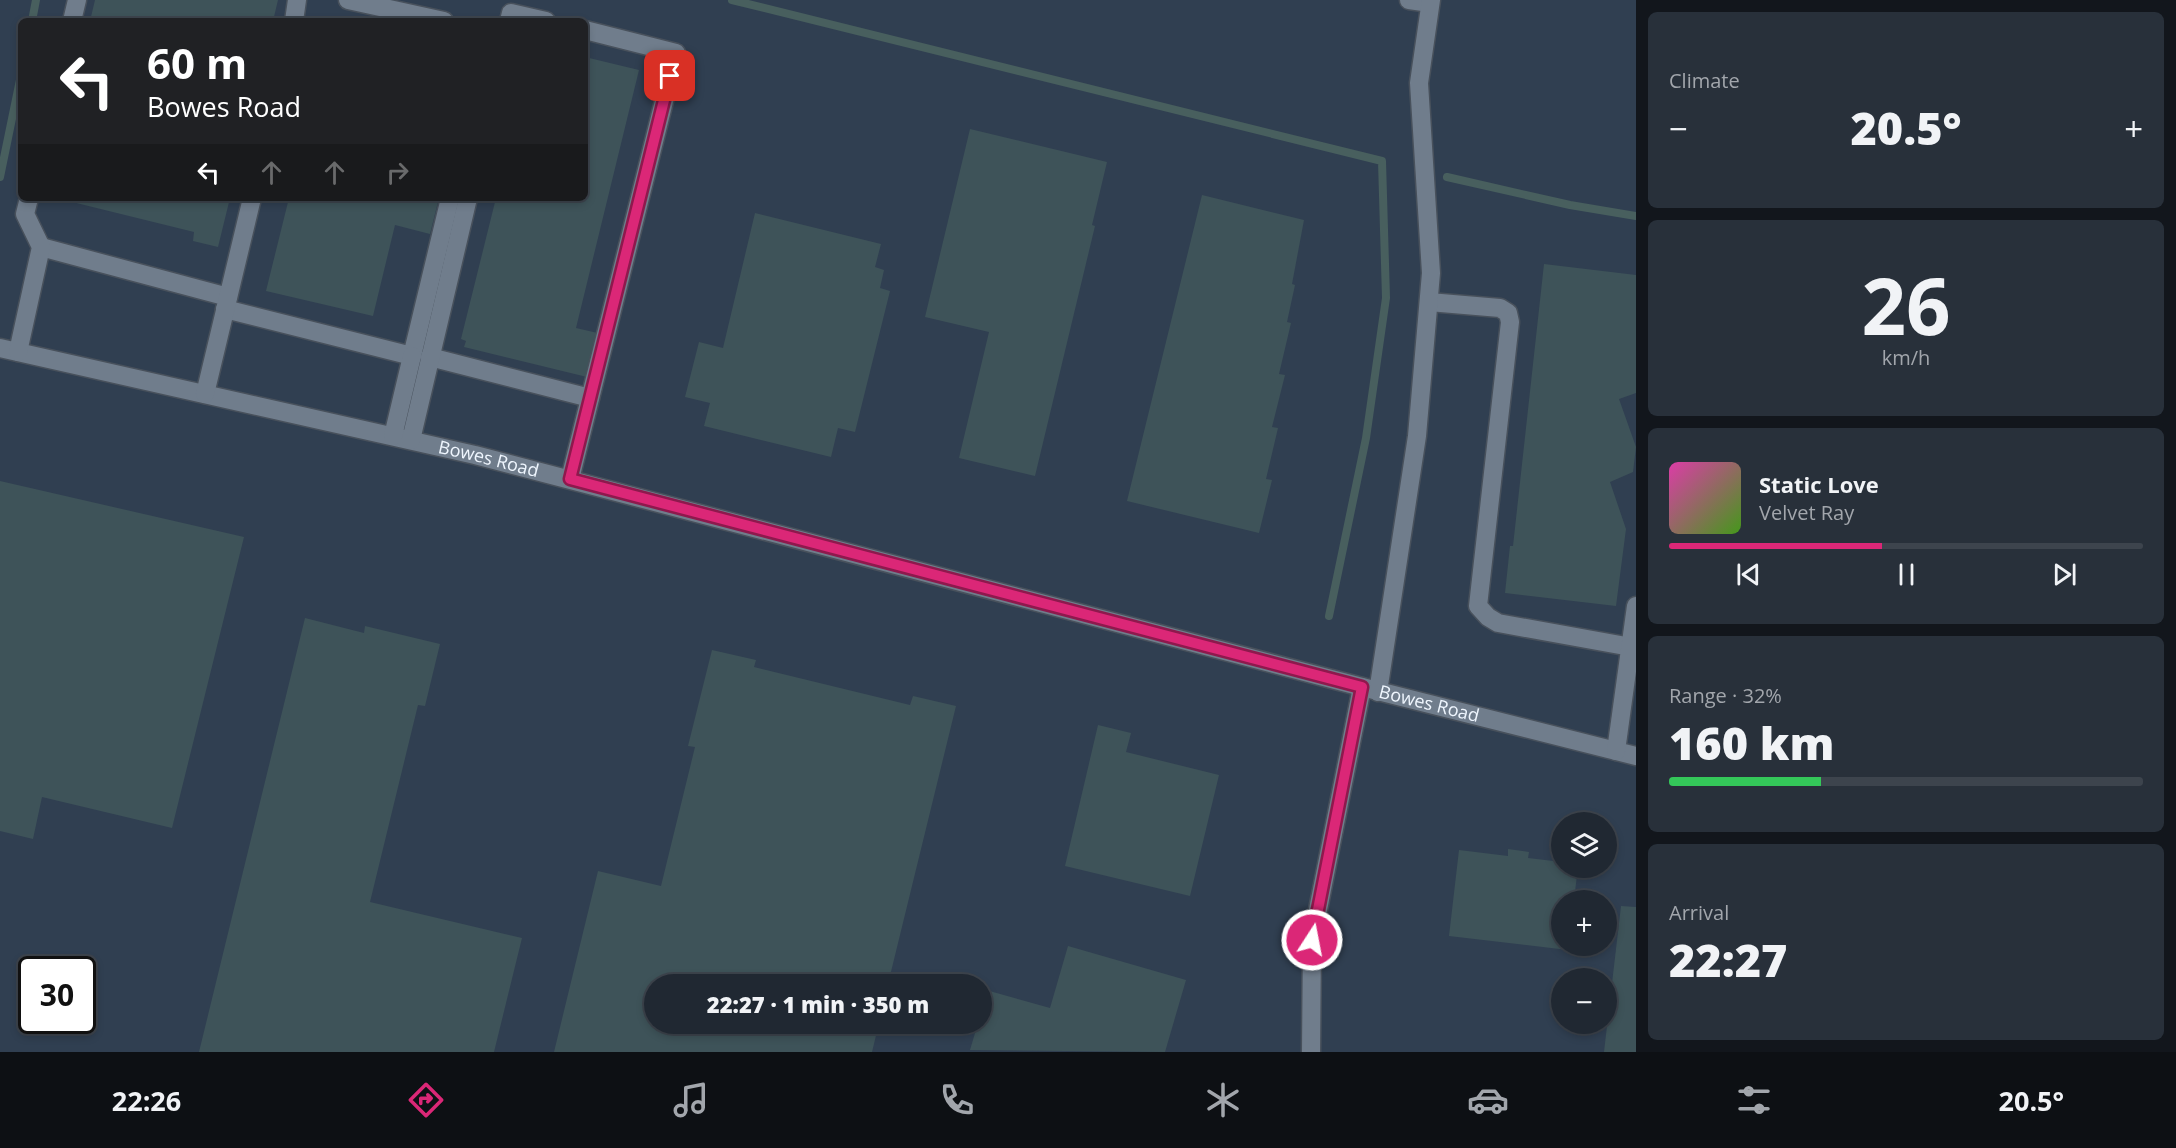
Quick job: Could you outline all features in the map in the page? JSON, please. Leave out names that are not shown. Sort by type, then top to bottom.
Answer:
[{"type":"street","points":[[73,18],[77,0]]},
{"type":"street","points":[[294,18],[297,0]]},
{"type":"street","points":[[348,0],[430,18]]},
{"type":"street","points":[[1311,1052],[1312,940],[1370,689],[1417,436],[1431,273],[1419,83],[1430,2],[1409,0]]},
{"type":"street","points":[[510,18],[511,13],[533,18]]},
{"type":"street","points":[[570,479],[676,52],[588,31]]},
{"type":"street","points":[[9,350],[41,248],[25,214],[28,201]]},
{"type":"street","points":[[205,394],[251,201]]},
{"type":"street","points":[[393,436],[449,201]]},
{"type":"street","points":[[411,440],[467,201]]},
{"type":"street","points":[[41,248],[412,356]]},
{"type":"street","points":[[1429,302],[1500,308],[1508,313],[1510,322],[1478,606],[1488,617],[1498,622],[1633,647]]},
{"type":"street","name":"Bowes Road","points":[[9,350],[411,440],[570,479],[1370,689],[1636,756]]},
{"type":"street","points":[[430,357],[590,398]]},
{"type":"street","points":[[1616,751],[1633,647],[1636,606]]},
{"type":"shaded area","points":[[0,0],[1636,0],[1636,1052],[0,1052]]},
{"type":"building","points":[[95,0],[278,0],[274,18],[91,18]]},
{"type":"building","points":[[588,58],[639,70],[576,328],[602,334],[587,377],[464,347],[466,341],[461,339],[495,201],[588,201]]},
{"type":"building","points":[[970,129],[1107,162],[1092,225],[1095,226],[1035,476],[959,458],[989,332],[925,317]]},
{"type":"building","points":[[1202,195],[1304,220],[1292,284],[1295,285],[1287,322],[1291,323],[1279,374],[1285,375],[1272,427],[1278,428],[1266,479],[1272,480],[1259,533],[1127,501]]},
{"type":"building","points":[[68,201],[229,201],[218,247],[193,241],[194,232]]},
{"type":"building","points":[[288,201],[438,201],[430,234],[395,225],[373,316],[266,291]]},
{"type":"building","points":[[755,213],[881,244],[875,267],[884,270],[880,288],[890,291],[855,432],[838,428],[831,457],[704,426],[710,403],[685,397],[699,342],[723,348]]},
{"type":"building","points":[[1544,264],[1636,275],[1636,393],[1619,399],[1636,447],[1633,472],[1610,482],[1626,529],[1616,606],[1505,593],[1510,546],[1513,546]]},
{"type":"building","points":[[0,481],[244,537],[172,828],[42,797],[33,839],[0,831]]},
{"type":"building","points":[[305,618],[364,633],[365,626],[440,644],[425,706],[418,705],[370,902],[522,938],[494,1052],[199,1052]]},
{"type":"building","points":[[712,650],[756,660],[754,667],[910,705],[913,696],[956,706],[890,974],[644,974],[644,1034],[876,1034],[872,1052],[554,1052],[598,871],[661,886],[695,747],[688,746]]},
{"type":"building","points":[[1098,725],[1131,733],[1126,752],[1219,775],[1190,896],[1065,866]]},
{"type":"building","points":[[1508,849],[1529,852],[1528,858],[1551,861],[1551,878],[1577,878],[1575,890],[1551,890],[1551,948],[1449,936],[1459,850],[1508,856]]},
{"type":"building","points":[[1621,906],[1636,907],[1636,1052],[1604,1052],[1606,1034],[1617,1034],[1617,968],[1614,968],[1617,956]]},
{"type":"building","points":[[1068,946],[1186,980],[1165,1052],[970,1050],[975,1034],[992,1034],[992,992],[1050,1008]]},
{"type":"waterway","points":[[33,18],[36,0]]},
{"type":"waterway","points":[[732,0],[1382,161],[1386,298],[1366,438],[1329,616]]},
{"type":"waterway","points":[[0,177],[18,90]]},
{"type":"waterway","points":[[1447,177],[1570,205],[1636,216]]},
{"type":"route","points":[[670,76],[570,479],[1362,687],[1312,940]]}]
